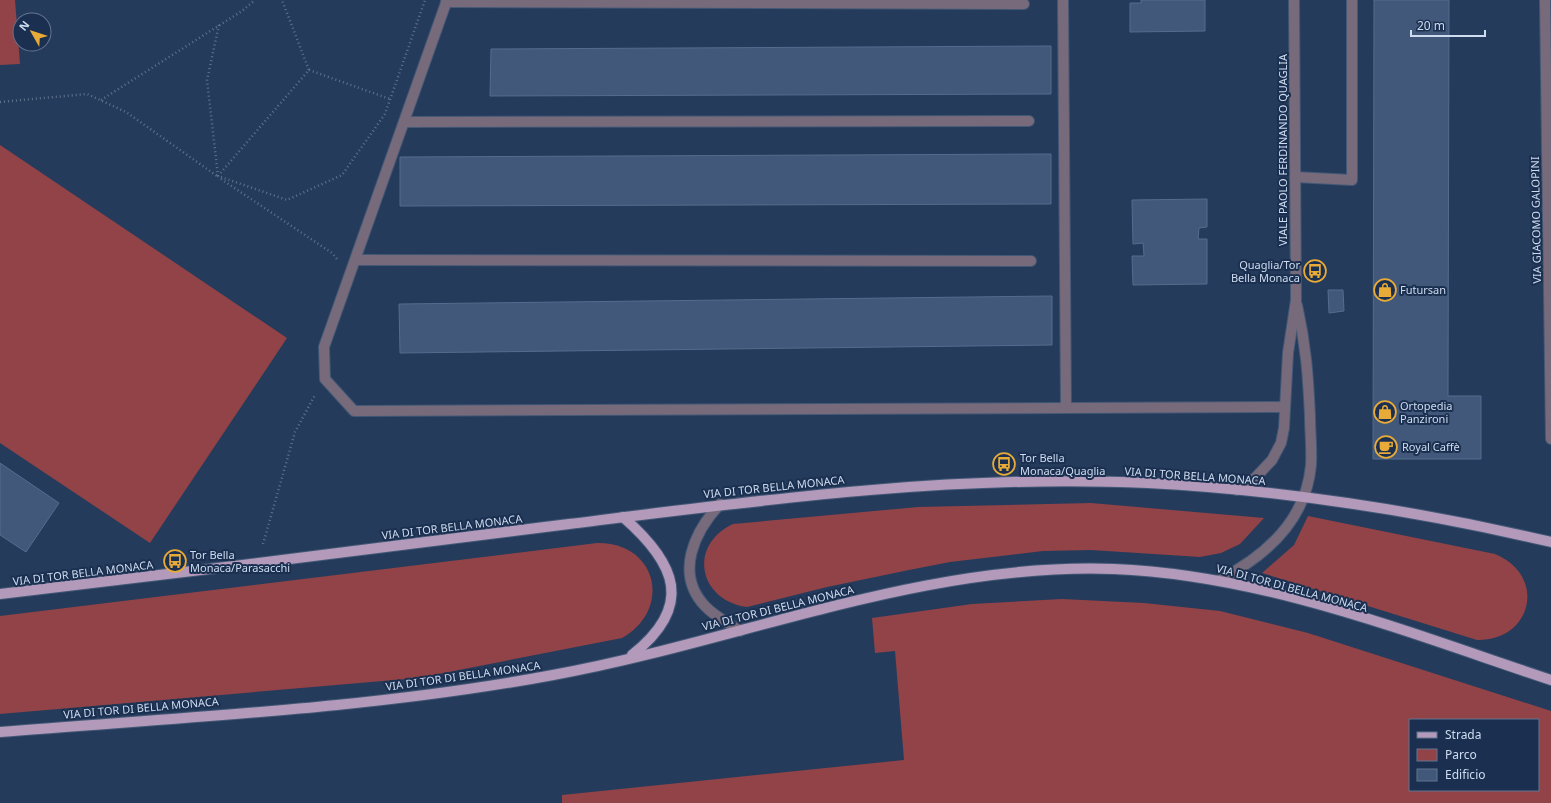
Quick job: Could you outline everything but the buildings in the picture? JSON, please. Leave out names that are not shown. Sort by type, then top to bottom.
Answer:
[{"type":"main road","name":"VIA DI TOR BELLA MONACA","points":[[0,594],[257,564],[720,504],[869,490],[987,483],[1146,483],[1237,490],[1302,497],[1481,526],[1551,542]]},
{"type":"main road","points":[[623,517],[651,543],[658,552],[667,571],[671,593],[668,613],[662,626],[653,638],[629,658]]},
{"type":"main road","name":"VIA DI TOR DI BELLA MONACA","points":[[0,732],[323,706],[414,697],[556,675],[740,631],[878,595],[962,580],[1021,572],[1078,569],[1118,570],[1219,580],[1336,610],[1551,680]]},
{"type":"street","points":[[1063,0],[1066,408]]},
{"type":"street","name":"VIALE PAOLO FERDINANDO QUAGLIA","points":[[1237,490],[1261,472],[1278,452],[1284,428],[1288,353],[1296,300],[1294,0]]},
{"type":"street","points":[[1295,177],[1352,180],[1352,0]]},
{"type":"street","name":"VIA GIACOMO GALOPINI","points":[[1545,0],[1550,439]]},
{"type":"street","points":[[1024,4],[446,1],[324,347],[325,379],[354,411],[1286,407]]},
{"type":"street","points":[[404,122],[1029,121]]},
{"type":"street","points":[[354,260],[1031,261]]},
{"type":"street","name":"VIALE PAOLO FERDINANDO QUAGLIA","points":[[1219,580],[1256,558],[1276,542],[1296,514],[1311,466],[1307,354],[1296,300]]},
{"type":"street","points":[[720,504],[702,524],[695,538],[691,556],[690,575],[693,587],[706,606],[740,631]]},
{"type":"path","points":[[100,100],[255,0]]},
{"type":"path","points":[[282,0],[309,70],[390,99]]},
{"type":"path","points":[[218,176],[287,200],[342,175],[385,114],[425,0]]},
{"type":"path","points":[[218,176],[207,80],[219,24]]},
{"type":"path","points":[[218,176],[309,70]]},
{"type":"path","points":[[0,102],[87,94],[126,112],[332,253],[350,274]]},
{"type":"path","points":[[257,564],[295,432],[325,379]]},
{"type":"green space","points":[[0,0],[15,0],[16,12],[12,12],[12,52],[19,52],[20,64],[0,65]]},
{"type":"green space","points":[[0,145],[287,338],[150,543],[0,443]]},
{"type":"green space","points":[[1091,503],[1264,518],[1240,544],[1221,553],[1200,557],[1091,550],[1043,551],[950,562],[827,587],[747,607],[730,602],[718,594],[709,583],[705,571],[705,558],[709,545],[719,533],[733,524],[918,507]]},
{"type":"green space","points":[[1308,516],[1495,554],[1511,564],[1522,576],[1527,591],[1526,605],[1521,619],[1511,630],[1496,637],[1477,640],[1262,573],[1294,545]]},
{"type":"green space","points":[[597,543],[617,546],[633,553],[645,565],[651,579],[652,595],[648,611],[638,626],[622,638],[418,678],[0,714],[0,616]]},
{"type":"green space","points":[[1062,599],[1144,603],[1220,611],[1308,633],[1551,711],[1551,803],[562,803],[562,795],[904,760],[895,651],[875,653],[872,618],[972,604]]},
{"type":"place","name":"Quaglia/Tor Bella Monaca","points":[[1315,271]]},
{"type":"place","name":"Futursan","points":[[1385,290]]},
{"type":"place","name":"Ortopedia Panzironi","points":[[1385,412]]},
{"type":"place","name":"Royal Caffè","points":[[1386,447]]},
{"type":"place","name":"Tor Bella Monaca/Quaglia","points":[[1004,464]]},
{"type":"place","name":"Tor Bella Monaca/Parasacchi","points":[[175,561]]}]
